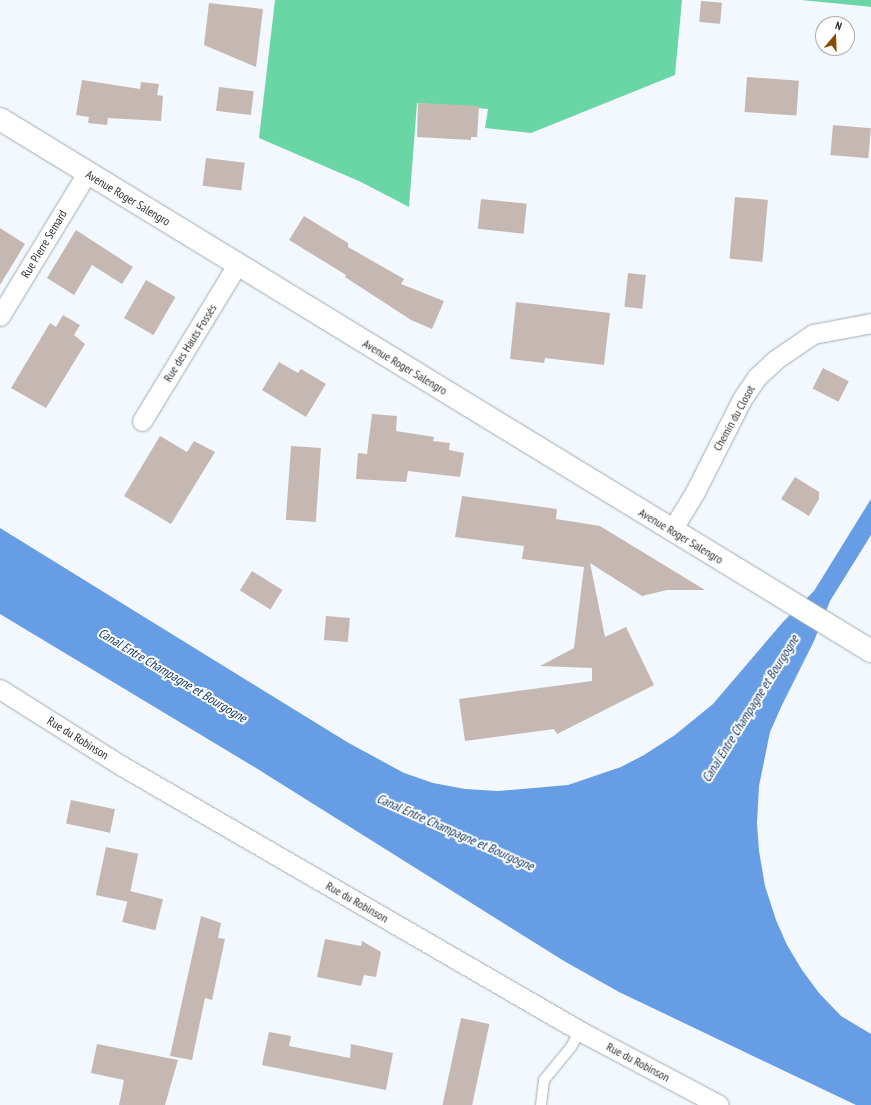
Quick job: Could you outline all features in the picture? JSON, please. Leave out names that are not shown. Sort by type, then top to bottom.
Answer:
[{"type":"main road","name":"Avenue Roger Salengro","points":[[0,119],[871,651]]},
{"type":"street","name":"Rue Pierre Semard","points":[[0,316],[87,173]]},
{"type":"street","name":"Rue des Hauts Fossés","points":[[142,420],[238,264]]},
{"type":"street","name":"Chemin du Closot","points":[[672,530],[695,492],[742,399],[757,377],[775,360],[813,334],[871,323]]},
{"type":"street","name":"Rue du Robinson","points":[[0,689],[122,766],[580,1031],[719,1105]]},
{"type":"lane","points":[[541,1105],[544,1080],[571,1047],[580,1031]]},
{"type":"green space","points":[[275,0],[682,0],[675,75],[531,133],[485,128],[488,109],[417,103],[409,207],[361,182],[259,138]]},
{"type":"green space","points":[[801,0],[871,0],[871,7],[863,6]]},
{"type":"water","name":"Canal Entre Champagne et Bourgogne","points":[[871,499],[871,535],[830,601],[814,641],[770,732],[759,786],[757,823],[759,851],[765,886],[776,920],[787,945],[802,970],[819,993],[841,1016],[871,1034],[871,1105],[856,1105],[619,992],[564,961],[256,768],[0,614],[0,528],[347,742],[404,773],[433,783],[465,789],[498,791],[568,785],[621,767],[644,755],[675,735],[713,704],[783,622],[814,591]]},
{"type":"building","points":[[701,1],[722,3],[720,24],[699,22]]},
{"type":"building","points":[[209,3],[263,9],[256,67],[204,45]]},
{"type":"building","points":[[747,77],[799,81],[796,116],[745,112]]},
{"type":"building","points":[[82,80],[140,89],[141,82],[159,84],[157,95],[163,96],[161,121],[108,118],[107,125],[88,123],[89,117],[76,115]]},
{"type":"building","points":[[219,87],[254,91],[251,115],[216,111]]},
{"type":"building","points":[[418,103],[479,106],[477,137],[471,137],[471,140],[417,137]]},
{"type":"building","points":[[833,125],[871,128],[868,158],[830,155]]},
{"type":"building","points":[[206,158],[245,163],[241,191],[203,186]]},
{"type":"building","points":[[735,197],[768,200],[762,262],[730,259]]},
{"type":"building","points":[[481,199],[527,204],[524,234],[478,229]]},
{"type":"building","points":[[304,216],[348,243],[348,247],[404,279],[401,284],[444,301],[432,329],[411,320],[345,277],[346,275],[289,240]]},
{"type":"building","points":[[0,228],[25,244],[0,285]]},
{"type":"building","points":[[76,230],[133,267],[122,284],[92,265],[74,295],[47,278]]},
{"type":"building","points":[[628,273],[646,275],[642,309],[624,307]]},
{"type":"building","points":[[146,280],[175,297],[153,335],[124,318]]},
{"type":"building","points":[[516,302],[610,313],[604,365],[545,358],[544,363],[510,359]]},
{"type":"building","points":[[63,315],[80,325],[74,335],[85,344],[46,408],[11,388],[50,323],[56,327]]},
{"type":"building","points":[[279,362],[298,373],[301,369],[326,384],[306,417],[262,390]]},
{"type":"building","points":[[823,368],[849,381],[838,402],[813,388]]},
{"type":"building","points":[[372,414],[397,416],[396,431],[434,437],[433,441],[450,443],[449,450],[464,453],[460,477],[408,471],[406,482],[356,479],[358,453],[367,454]]},
{"type":"building","points":[[160,436],[187,452],[194,441],[215,452],[171,524],[124,496]]},
{"type":"building","points":[[291,446],[321,448],[316,522],[286,520]]},
{"type":"building","points":[[795,477],[819,492],[819,499],[809,516],[781,499]]},
{"type":"building","points":[[462,496],[557,509],[556,519],[600,526],[705,590],[667,590],[642,596],[590,563],[605,637],[626,627],[654,685],[557,734],[554,729],[465,741],[459,699],[592,681],[592,668],[540,666],[574,648],[584,567],[522,559],[524,546],[455,537]]},
{"type":"building","points":[[252,571],[283,590],[270,610],[240,591]]},
{"type":"building","points":[[326,616],[350,618],[348,642],[324,640]]},
{"type":"building","points":[[71,800],[115,809],[110,833],[66,823]]},
{"type":"building","points":[[106,847],[138,854],[128,902],[96,895]]},
{"type":"building","points":[[130,891],[163,899],[155,930],[122,922]]},
{"type":"building","points":[[201,916],[221,923],[218,938],[225,939],[212,1000],[205,998],[192,1060],[170,1056]]},
{"type":"building","points":[[325,939],[361,946],[362,941],[381,952],[376,977],[364,975],[361,986],[317,977]]},
{"type":"building","points":[[461,1018],[489,1024],[472,1105],[443,1105]]},
{"type":"building","points":[[269,1032],[291,1036],[289,1046],[350,1058],[351,1044],[393,1053],[386,1090],[262,1065]]},
{"type":"building","points":[[97,1044],[178,1060],[165,1105],[119,1105],[124,1080],[91,1073]]}]
